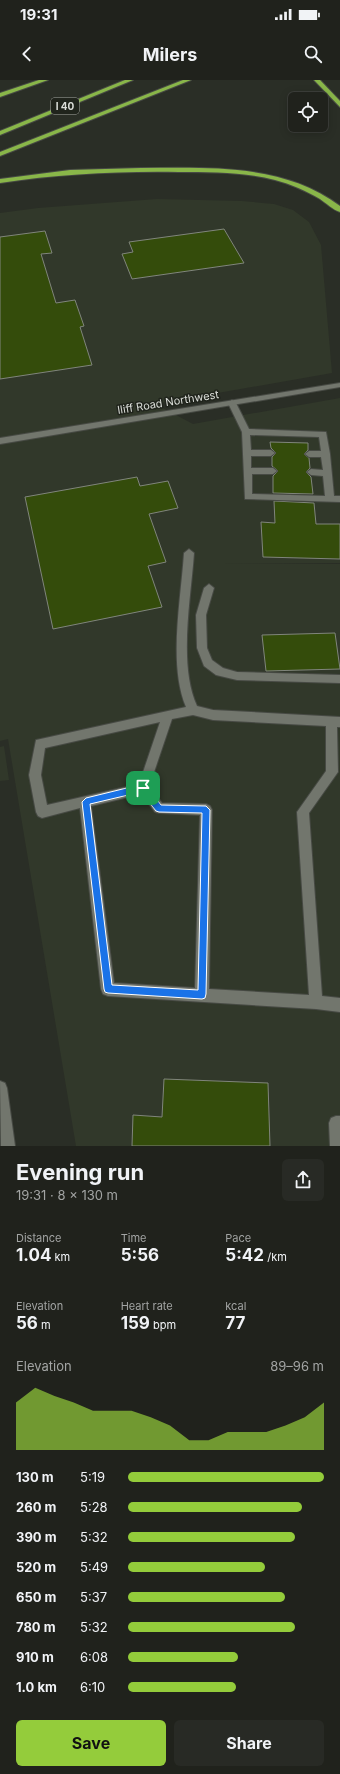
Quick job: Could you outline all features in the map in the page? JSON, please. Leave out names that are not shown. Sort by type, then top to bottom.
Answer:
[{"type":"highway","points":[[0,94],[45,80]]},
{"type":"highway","name":"I 40","points":[[0,133],[130,80]]},
{"type":"highway","points":[[0,154],[188,80]]},
{"type":"highway","points":[[317,80],[340,105]]},
{"type":"highway","points":[[0,181],[52,175],[112,171],[225,171],[258,174],[286,181],[328,200],[340,210]]},
{"type":"street","name":"Iliff Road Northwest","points":[[0,441],[340,385]]},
{"type":"street","points":[[232,403],[246,432],[248,497],[340,499]]},
{"type":"street","points":[[246,432],[323,434],[330,499]]},
{"type":"street","points":[[247,453],[271,453]]},
{"type":"street","points":[[309,454],[326,454]]},
{"type":"street","points":[[248,471],[272,471]]},
{"type":"street","points":[[311,472],[327,473]]},
{"type":"street","points":[[189,553],[181,659],[186,694],[193,710]]},
{"type":"street","points":[[209,588],[201,615],[202,648],[208,663],[220,672],[237,676],[340,679]]},
{"type":"street","points":[[143,788],[42,812],[35,775],[40,744],[193,710],[213,715],[336,722],[332,772],[302,812],[316,1002]]},
{"type":"street","points":[[143,788],[168,716]]},
{"type":"street","points":[[143,788],[159,808],[206,810],[202,994]]},
{"type":"street","points":[[86,802],[108,989],[202,994],[340,1005]]},
{"type":"street","points":[[0,1088],[8,1146]]},
{"type":"street","points":[[337,1146],[336,1123],[340,1124]]},
{"type":"shaded area","points":[[157,199],[242,201],[274,204],[293,210],[309,222],[321,245],[332,373],[155,404],[193,424],[340,398],[340,563],[220,564],[340,564],[340,1146],[76,1146],[8,739],[0,741],[0,213],[38,208]]},
{"type":"shaded area","points":[[4,746],[9,780],[0,781],[0,747]]},
{"type":"building","points":[[224,229],[244,263],[132,279],[122,254],[133,252],[129,242]]},
{"type":"building","points":[[45,231],[52,253],[41,254],[56,303],[75,300],[84,326],[80,327],[92,365],[0,379],[0,237]]},
{"type":"building","points":[[270,442],[308,443],[308,450],[304,454],[309,458],[310,468],[306,472],[311,477],[313,494],[273,493],[273,476],[278,471],[272,466],[272,457],[276,453],[271,448]]},
{"type":"building","points":[[137,477],[140,486],[168,481],[178,508],[149,514],[166,562],[148,566],[162,607],[53,629],[25,497]]},
{"type":"building","points":[[274,501],[314,503],[316,524],[340,524],[340,559],[263,557],[261,522],[275,523]]},
{"type":"building","points":[[335,633],[340,669],[266,671],[262,635]]},
{"type":"building","points":[[164,1079],[268,1083],[270,1146],[132,1146],[133,1115],[162,1117]]},
{"type":"route","points":[[143,788],[159,808],[206,810],[202,994],[108,989],[86,802],[143,788]]}]
